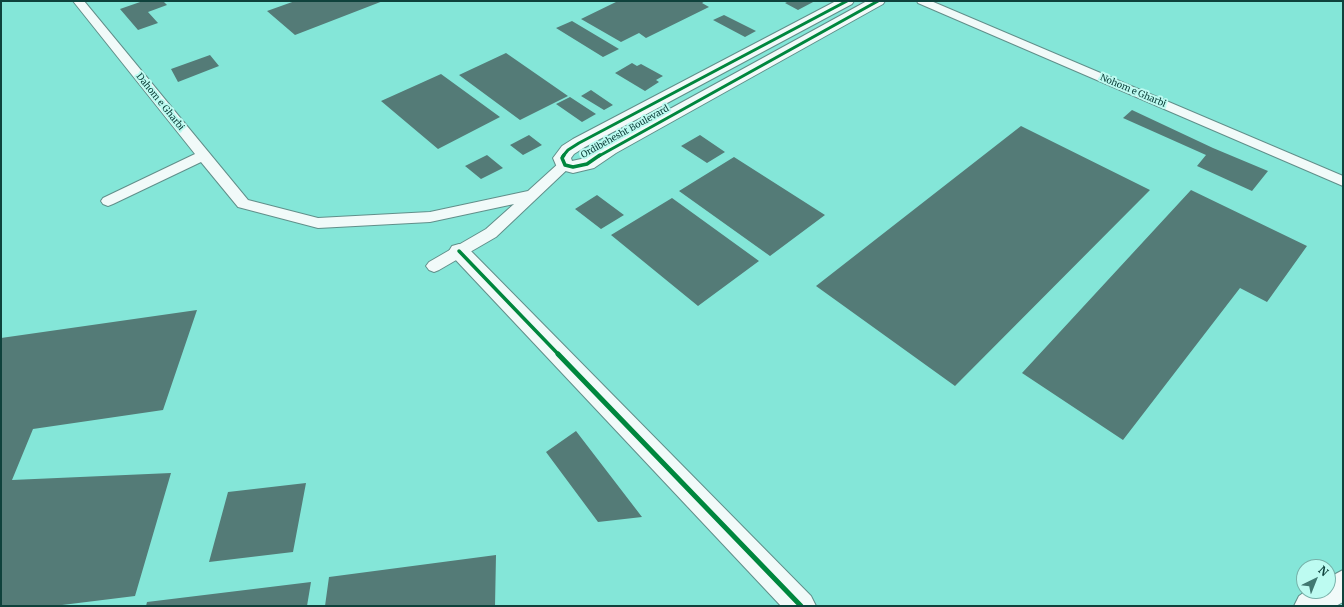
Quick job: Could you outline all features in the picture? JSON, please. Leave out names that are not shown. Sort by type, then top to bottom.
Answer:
[{"type":"street","name":"Ordibehesht Boulevard","points":[[847,1],[568,150],[562,158],[565,165],[572,167],[587,164],[610,149],[878,1]]},
{"type":"street","points":[[459,251],[801,606]]},
{"type":"street","points":[[1309,606],[1343,585]]},
{"type":"lane","name":"Dahom e Gharbi","points":[[78,1],[243,204],[318,223],[430,217],[532,195]]},
{"type":"lane","name":"Nohom e Gharbi","points":[[922,1],[1343,181]]},
{"type":"lane","points":[[108,201],[204,155]]},
{"type":"lane","points":[[434,266],[491,232],[565,165]]},
{"type":"shaded area","points":[[1,1],[1343,1],[1343,606],[1,606]]},
{"type":"building","points":[[143,1],[163,1],[167,5],[148,12],[158,23],[138,30],[120,9]]},
{"type":"building","points":[[295,1],[383,1],[295,35],[267,11]]},
{"type":"building","points":[[618,1],[705,1],[702,3],[709,7],[646,38],[639,33],[621,42],[581,19]]},
{"type":"building","points":[[789,1],[815,1],[798,10],[785,3]]},
{"type":"building","points":[[724,15],[756,31],[745,37],[713,20]]},
{"type":"building","points":[[572,21],[619,49],[603,57],[556,28]]},
{"type":"building","points":[[506,53],[568,96],[520,120],[459,75]]},
{"type":"building","points":[[210,55],[219,66],[178,82],[171,69]]},
{"type":"building","points":[[632,63],[637,66],[641,64],[663,76],[656,80],[659,82],[645,91],[615,73]]},
{"type":"building","points":[[441,74],[500,117],[438,149],[381,101]]},
{"type":"building","points":[[591,90],[613,105],[604,110],[581,96]]},
{"type":"building","points":[[570,97],[596,114],[582,122],[556,104]]},
{"type":"building","points":[[1132,110],[1213,148],[1268,171],[1252,191],[1197,166],[1206,155],[1123,118]]},
{"type":"building","points":[[1021,126],[1150,190],[955,386],[816,286]]},
{"type":"building","points":[[529,135],[542,145],[523,155],[510,145]]},
{"type":"building","points":[[700,135],[725,152],[707,163],[681,146]]},
{"type":"building","points":[[487,155],[503,168],[481,179],[465,166]]},
{"type":"building","points":[[734,157],[825,215],[770,256],[679,191]]},
{"type":"building","points":[[1191,190],[1307,246],[1267,302],[1240,288],[1123,440],[1022,373]]},
{"type":"building","points":[[597,195],[624,215],[601,229],[575,209]]},
{"type":"building","points":[[672,198],[759,261],[698,306],[611,235]]},
{"type":"building","points":[[197,310],[163,410],[33,429],[12,480],[171,473],[135,596],[54,606],[1,606],[1,338]]},
{"type":"building","points":[[576,431],[642,517],[598,522],[546,452]]},
{"type":"building","points":[[306,483],[293,552],[209,562],[228,492]]},
{"type":"building","points":[[496,555],[495,606],[325,606],[329,577]]},
{"type":"building","points":[[311,582],[307,606],[146,606],[147,602]]},
{"type":"cycle path","points":[[847,1],[579,143],[568,150],[562,158],[565,165],[573,167],[587,164],[610,149],[878,1]]},
{"type":"cycle path","points":[[459,251],[801,606]]}]
